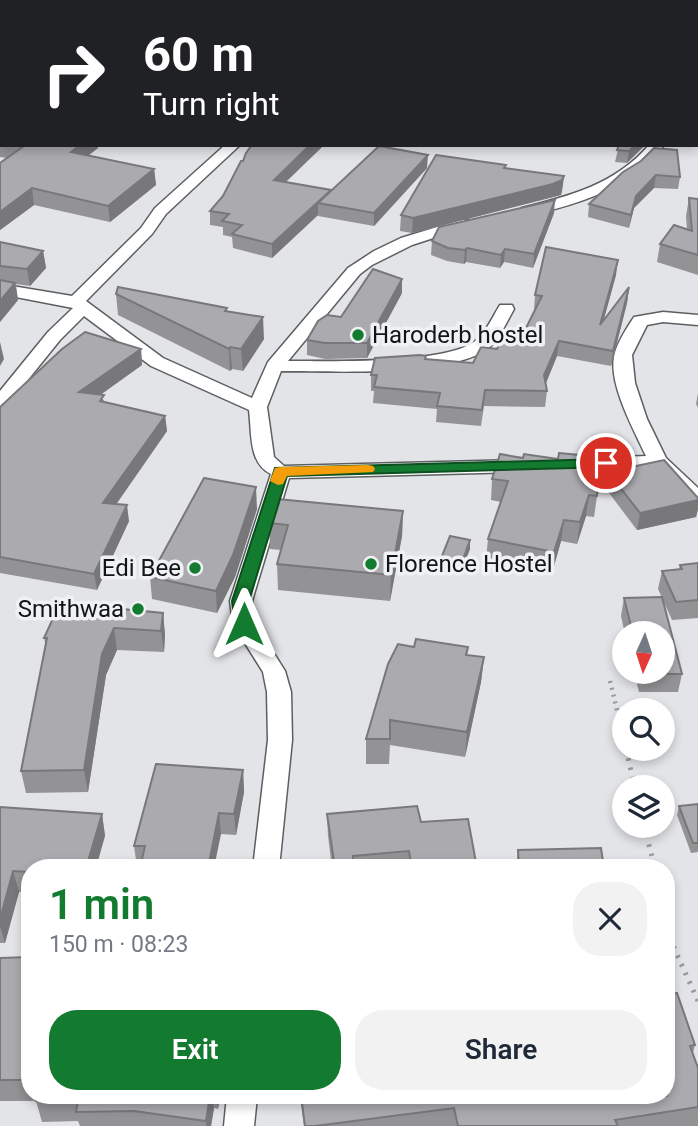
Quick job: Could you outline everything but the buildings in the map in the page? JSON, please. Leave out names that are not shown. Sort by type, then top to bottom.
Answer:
[{"type":"street","points":[[0,403],[80,305],[147,232],[160,211],[231,147]]},
{"type":"street","points":[[515,213],[577,198],[606,185],[644,160],[655,147]]},
{"type":"street","points":[[479,220],[406,242],[370,258],[354,271],[274,366],[258,407],[264,457],[269,466],[281,472],[658,461]]},
{"type":"street","points":[[0,289],[80,305],[157,362],[258,407]]},
{"type":"street","points":[[274,366],[412,361],[456,356],[475,349],[487,340],[506,309]]},
{"type":"street","points":[[698,320],[663,317],[640,321],[624,355],[623,369],[638,419],[658,461],[698,499]]},
{"type":"street","points":[[267,859],[281,740],[279,692],[274,671],[244,624],[240,601],[281,472]]},
{"type":"street","points":[[239,1126],[241,1104]]},
{"type":"path","points":[[610,681],[614,698]]},
{"type":"path","points":[[647,838],[652,859]]},
{"type":"path","points":[[675,950],[698,1000]]},
{"type":"slow traffic","points":[[278,481],[281,472],[368,469]]},
{"type":"place","name":"Haroderb hostel","points":[[358,335]]},
{"type":"place","name":"Florence Hostel","points":[[371,564]]},
{"type":"place","name":"Edi Bee","points":[[195,568]]},
{"type":"place","name":"Smithwaa","points":[[138,609]]},
{"type":"route","points":[[244,624],[240,601],[281,472],[606,463]]}]
